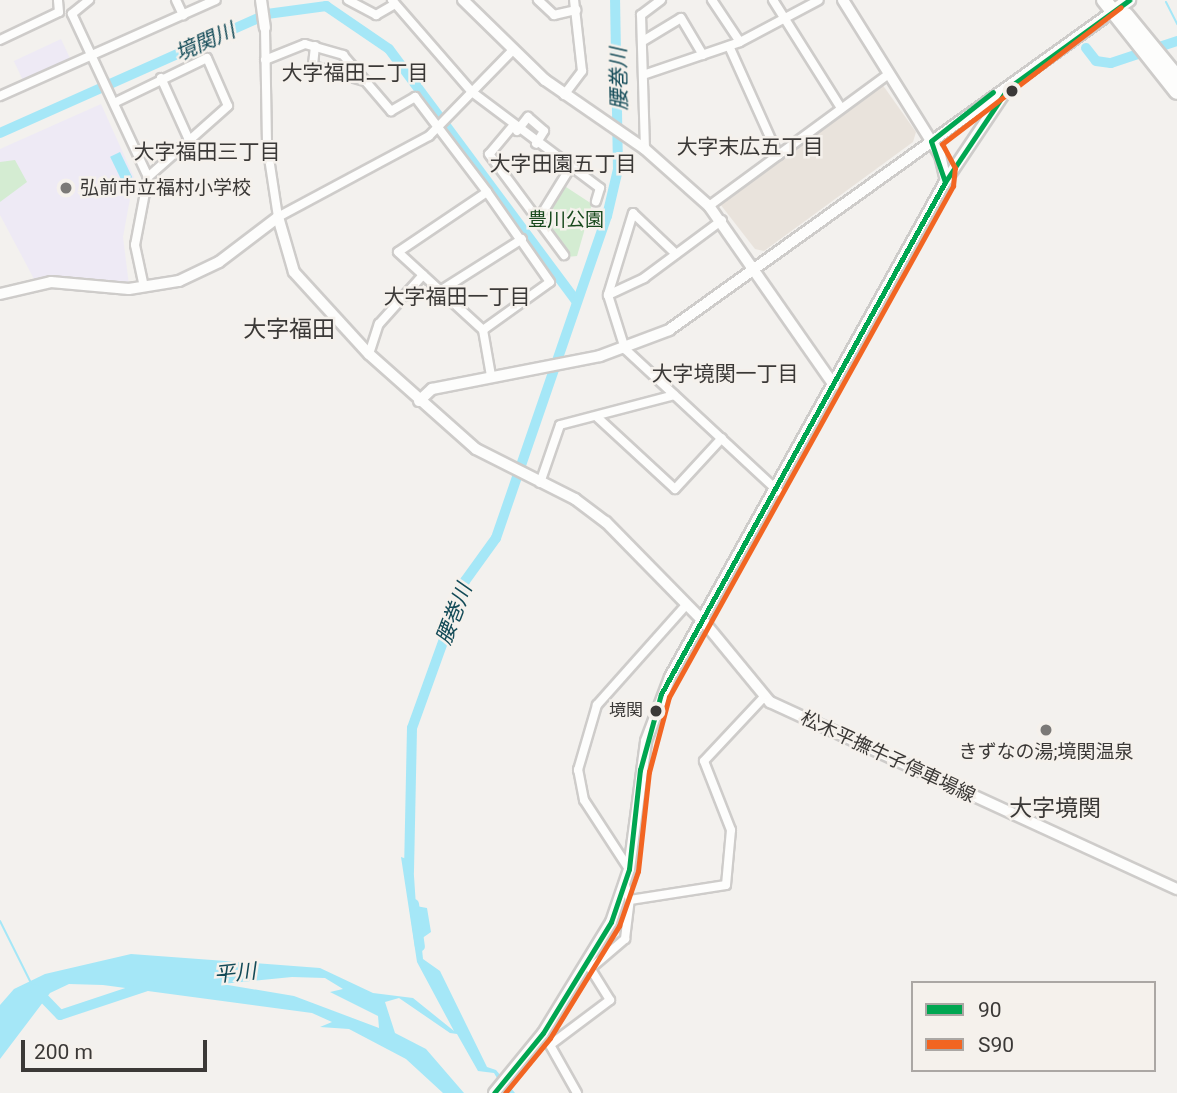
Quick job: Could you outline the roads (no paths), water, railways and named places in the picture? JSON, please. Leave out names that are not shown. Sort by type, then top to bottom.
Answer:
[{"type":"highway","points":[[1115,3],[1177,92]]},
{"type":"highway","points":[[1146,48],[1177,77]]},
{"type":"main road","points":[[463,0],[512,51],[564,95],[645,149],[709,205],[757,267],[834,385]]},
{"type":"main road","points":[[843,0],[944,163],[945,182]]},
{"type":"main road","points":[[262,2],[265,28]]},
{"type":"main road","points":[[931,141],[1008,88],[1115,3]]},
{"type":"main road","points":[[419,401],[432,389],[625,349],[669,330],[931,141],[1115,3]]},
{"type":"main road","points":[[494,1093],[519,1064],[589,966],[625,885],[654,712],[778,491],[945,182],[1008,88]]},
{"type":"main road","points":[[0,294],[51,282],[144,287],[197,274],[278,217]]},
{"type":"main road","name":"松木平撫牛子停車場線","points":[[278,217],[294,272],[369,354],[419,401],[504,465],[595,513],[704,622],[764,697],[1177,889]]},
{"type":"street","points":[[0,40],[59,12],[58,0]]},
{"type":"street","points":[[89,0],[72,14],[148,177],[135,245],[144,287]]},
{"type":"street","points":[[176,0],[183,15]]},
{"type":"street","points":[[0,96],[216,0]]},
{"type":"street","points":[[348,0],[376,15],[393,2],[472,92],[515,129],[600,188],[596,201]]},
{"type":"street","points":[[538,0],[554,15],[576,10]]},
{"type":"street","points":[[564,95],[582,71],[573,0]]},
{"type":"street","points":[[645,149],[646,74],[641,15],[661,0]]},
{"type":"street","points":[[712,0],[740,43]]},
{"type":"street","points":[[773,0],[841,108]]},
{"type":"street","points":[[646,74],[740,43],[787,21],[819,0]]},
{"type":"street","points":[[643,41],[681,18],[703,55]]},
{"type":"street","points":[[265,28],[267,145],[278,217],[439,127],[512,51]]},
{"type":"street","points":[[265,60],[315,46],[351,59],[391,111],[415,97],[548,276],[549,289],[483,330]]},
{"type":"street","points":[[315,46],[313,66],[368,82]]},
{"type":"street","points":[[729,46],[778,155]]},
{"type":"street","points":[[112,99],[207,58],[228,106],[148,177]]},
{"type":"street","points":[[709,205],[889,74]]},
{"type":"street","points":[[161,78],[189,140]]},
{"type":"street","points":[[536,144],[544,131],[528,117],[489,154],[564,256]]},
{"type":"street","points":[[538,220],[570,168]]},
{"type":"street","points":[[487,192],[398,252],[483,330],[491,376]]},
{"type":"street","points":[[676,254],[633,213],[607,295],[625,349],[778,491]]},
{"type":"street","points":[[607,295],[676,254],[722,220]]},
{"type":"street","points":[[440,291],[522,239]]},
{"type":"street","points":[[369,354],[379,324],[423,275]]},
{"type":"street","points":[[535,480],[560,425],[674,395]]},
{"type":"street","points":[[597,417],[675,489],[722,438]]},
{"type":"street","points":[[629,869],[584,800],[578,770],[597,705],[687,604]]},
{"type":"street","points":[[630,900],[726,885],[731,830],[704,761],[764,697]]},
{"type":"street","points":[[577,1093],[550,1045],[610,1000],[589,966],[625,939],[630,900],[625,885]]},
{"type":"water","points":[[120,152],[132,177],[122,182],[110,157]]},
{"type":"water","points":[[401,857],[413,861],[416,906],[427,908],[431,932],[421,939],[423,959],[440,971],[487,1067],[496,1070],[515,1093],[506,1093],[494,1073],[478,1071],[457,1034],[450,1033],[399,998],[385,1002],[395,1033],[426,1049],[464,1093],[443,1093],[406,1059],[349,1029],[320,1027],[332,1022],[312,1013],[103,985],[69,984],[50,993],[0,1059],[0,1005],[14,989],[45,974],[131,954],[320,968],[373,993],[413,998],[454,1031],[417,962]],"holes":[[[292,977],[325,978],[343,989],[330,992],[378,1016],[379,1028],[294,996],[222,984]]]},
{"type":"waterway","name":"腰巻川","points":[[409,871],[412,728],[465,581],[496,538],[607,216],[618,169],[615,0]]},
{"type":"waterway","points":[[1166,2],[1177,24]]},
{"type":"waterway","name":"境関川","points":[[0,133],[267,14],[326,6],[389,49],[576,301]]},
{"type":"waterway","points":[[1086,48],[1096,61],[1111,63],[1177,41]]},
{"type":"waterway","name":"腰巻川","points":[[414,904],[420,947]]},
{"type":"waterway","points":[[0,921],[31,983]]},
{"type":"waterway","name":"平川","points":[[35,989],[60,1015],[150,985]]},
{"type":"place","name":"弘前市立福村小学校","points":[[66,188]]},
{"type":"place","name":"境関","points":[[656,711]]},
{"type":"place","name":"きずなの湯;境関温泉","points":[[1046,730]]},
{"type":"district","name":"大字福田二丁目","points":[[355,73]]},
{"type":"district","name":"大字末広五丁目","points":[[750,147]]},
{"type":"district","name":"大字福田三丁目","points":[[207,152]]},
{"type":"district","name":"大字田園五丁目","points":[[563,164]]},
{"type":"district","name":"大字福田一丁目","points":[[457,297]]},
{"type":"district","name":"大字福田","points":[[289,330]]},
{"type":"district","name":"大字境関一丁目","points":[[725,374]]},
{"type":"district","name":"大字境関","points":[[1055,809]]},
{"type":"park label","name":"豊川公園","points":[[566,220]]}]
